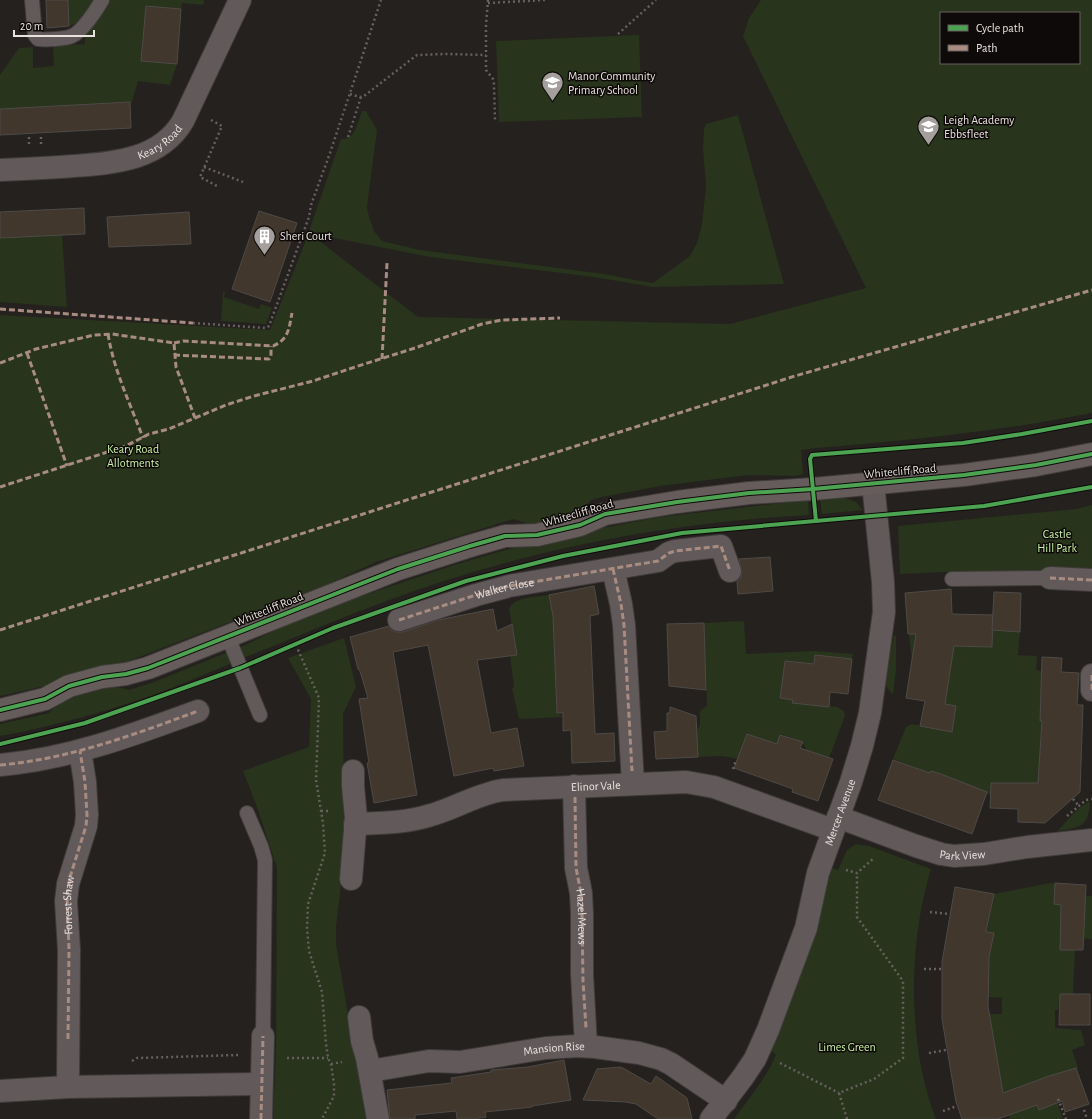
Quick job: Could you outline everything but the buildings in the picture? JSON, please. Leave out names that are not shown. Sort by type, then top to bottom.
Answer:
[{"type":"street","name":"Keary Road","points":[[0,170],[106,164],[141,156],[167,140],[183,121],[240,0]]},
{"type":"street","name":"Whitecliff Road","points":[[0,710],[45,699],[69,686],[102,677],[126,674],[148,668],[398,570],[505,536],[537,535],[586,523],[605,514],[677,502],[749,493],[982,473],[1036,465],[1092,454]]},
{"type":"street","name":"Mercer Avenue","points":[[712,1119],[743,1078],[760,1048],[768,1030],[806,928],[815,885],[856,766],[867,726],[883,620],[882,582],[873,483]]},
{"type":"street","name":"Walker Close","points":[[398,620],[494,590],[543,579],[658,561],[671,552],[721,546],[730,571]]},
{"type":"street","points":[[612,569],[621,604],[624,625],[633,784]]},
{"type":"street","points":[[1050,578],[1092,580]]},
{"type":"street","points":[[1092,675],[1092,690]]},
{"type":"street","points":[[0,765],[25,763],[80,751],[130,737],[198,711]]},
{"type":"street","name":"Forrest Shaw","points":[[68,1087],[69,950],[67,896],[70,876],[86,826],[87,815],[85,782],[80,751]]},
{"type":"street","points":[[351,879],[355,824],[353,771]]},
{"type":"street","name":"Elinor Vale","points":[[355,824],[406,822],[424,818],[479,796],[496,791],[574,786],[686,782],[703,784],[836,824]]},
{"type":"street","name":"Hazel Mews","points":[[574,786],[576,868],[581,893],[582,914],[582,968],[586,1046]]},
{"type":"street","name":"Park View","points":[[836,824],[884,834],[941,854],[959,856],[1092,840]]},
{"type":"street","points":[[358,1017],[370,1071],[378,1119]]},
{"type":"street","points":[[261,1119],[263,1036]]},
{"type":"street","name":"Mansion Rise","points":[[370,1071],[429,1061],[460,1062],[546,1048],[586,1046],[639,1053],[661,1060],[671,1064],[726,1100]]},
{"type":"street","points":[[0,1091],[68,1087],[261,1084]]},
{"type":"lane","points":[[32,0],[35,35],[38,39],[69,37],[74,35],[90,18],[102,0]]},
{"type":"lane","points":[[952,579],[1050,578]]},
{"type":"lane","points":[[228,637],[260,715]]},
{"type":"lane","points":[[247,813],[261,846],[265,860],[263,1036]]},
{"type":"path","points":[[193,323],[266,328],[269,326],[309,217],[311,204],[381,0]]},
{"type":"path","points":[[495,120],[494,84],[493,79],[486,70],[486,25],[488,2],[545,0]]},
{"type":"path","points":[[618,34],[656,0]]},
{"type":"path","points":[[348,137],[361,97],[417,55],[486,55]]},
{"type":"path","points":[[350,94],[361,97]]},
{"type":"path","points":[[210,119],[222,126],[200,176],[201,179],[217,186]]},
{"type":"path","points":[[204,167],[243,182]]},
{"type":"path","points":[[289,648],[302,642]]},
{"type":"path","points":[[296,645],[319,698],[316,780],[324,823],[325,853],[308,904],[307,928],[309,951],[322,992],[326,1044],[334,1084],[334,1096],[322,1119]]},
{"type":"path","points":[[1073,799],[1079,806]]},
{"type":"path","points":[[1066,818],[1086,800],[1092,799]]},
{"type":"path","points":[[839,1093],[874,1079],[903,1058],[903,981],[857,917],[857,874],[874,858],[884,834]]},
{"type":"path","points":[[822,862],[857,874]]},
{"type":"path","points":[[930,912],[950,914]]},
{"type":"path","points":[[924,969],[941,969]]},
{"type":"path","points":[[760,1048],[770,1054],[770,1058],[839,1093],[847,1119]]},
{"type":"path","points":[[929,1053],[946,1050]]},
{"type":"path","points":[[129,1064],[137,1058],[244,1055]]},
{"type":"path","points":[[1058,1099],[1066,1119]]},
{"type":"path","points":[[943,1111],[957,1106]]},
{"type":"path","points":[[1084,1110],[1087,1119]]},
{"type":"green space","points":[[68,0],[96,0],[81,19],[69,26]]},
{"type":"green space","points":[[107,0],[204,0],[203,5],[182,3],[181,9],[146,6],[142,60],[177,64],[170,85],[138,81],[132,102],[130,104],[129,102],[0,109],[0,75],[19,48],[33,47],[33,68],[54,66],[53,46],[85,44],[85,35]]},
{"type":"green space","name":"Keary Road Allotments","points":[[761,0],[1092,0],[1092,413],[954,435],[801,450],[803,474],[795,476],[748,475],[660,486],[591,500],[574,519],[533,525],[513,519],[376,562],[326,585],[113,667],[45,686],[0,696],[0,315],[270,330],[303,248],[341,139],[350,137],[353,133],[362,111],[366,111],[377,130],[367,207],[374,231],[382,241],[420,250],[604,274],[651,283],[690,256],[697,243],[702,224],[706,186],[703,148],[704,130],[706,124],[738,115],[784,284],[653,287],[594,277],[430,257],[309,233],[418,317],[730,324],[866,288],[743,36],[749,18]]},
{"type":"green space","points":[[639,35],[642,117],[499,122],[496,41]]},
{"type":"green space","points":[[62,234],[67,307],[0,302],[0,238]]},
{"type":"green space","points":[[223,291],[225,292],[224,297],[259,309],[261,304],[272,308],[266,324],[221,321]]},
{"type":"green space","points":[[843,497],[856,502],[863,510],[822,514],[820,498]]},
{"type":"green space","points":[[808,500],[809,515],[761,518],[667,529],[573,546],[527,557],[411,592],[243,658],[239,648],[294,621],[338,604],[454,565],[555,537],[660,517]]},
{"type":"green space","name":"Castle Hill Park","points":[[1092,505],[1092,571],[945,572],[900,574],[898,526],[1077,509]]},
{"type":"green space","points":[[549,595],[554,622],[557,713],[563,717],[519,719],[512,688],[514,687],[510,656],[517,654],[509,609],[521,599]]},
{"type":"green space","points":[[744,621],[746,654],[816,651],[853,654],[852,659],[815,655],[814,664],[785,661],[780,698],[800,701],[800,704],[837,707],[844,711],[845,716],[829,758],[807,750],[802,742],[781,734],[777,744],[747,734],[738,759],[722,756],[698,757],[697,730],[700,724],[700,711],[707,706],[704,623]]},
{"type":"green space","points":[[992,630],[1020,632],[1018,655],[1037,656],[1036,670],[1043,671],[1040,703],[1043,703],[1039,767],[1056,768],[1035,800],[1003,784],[991,783],[990,794],[986,794],[893,759],[906,727],[912,724],[952,732],[956,707],[945,704],[951,668],[912,662],[909,634],[928,633],[952,646],[991,647]]},
{"type":"green space","points":[[894,635],[896,636],[896,670],[893,695],[884,684]]},
{"type":"green space","points":[[344,638],[356,687],[343,714],[344,827],[336,944],[366,1119],[273,1119],[276,1050],[277,868],[257,807],[243,771],[309,747],[311,699],[288,658]]},
{"type":"green space","points":[[228,652],[232,663],[160,692],[76,719],[0,736],[0,724],[49,713],[65,697],[105,684],[129,690],[154,682]]},
{"type":"green space","points":[[1090,802],[1088,816],[1082,824],[1072,829],[1058,831],[1077,810],[1086,803]]},
{"type":"green space","name":"Limes Green","points":[[856,844],[869,846],[931,869],[923,898],[918,929],[914,994],[920,1059],[927,1090],[936,1119],[734,1119],[762,1080],[776,1055],[771,1050],[819,916],[831,868],[838,870],[847,850]]},
{"type":"green space","points":[[1050,883],[1069,884],[1068,895],[1084,919],[1085,896],[1092,896],[1092,939],[1061,938],[1075,950],[1073,994],[1060,994],[1058,1010],[1055,1010],[1055,1027],[1081,1030],[1085,1045],[1072,1050],[1078,1068],[1053,1077],[1051,1075],[1036,1081],[1035,1100],[1039,1109],[1056,1099],[1063,1119],[1010,1119],[996,1079],[989,1014],[1002,1014],[1002,998],[988,997],[989,957],[994,933],[987,932],[994,894]]},
{"type":"marked path","points":[[382,359],[387,263]]},
{"type":"marked path","points":[[0,630],[795,376],[1092,290]]},
{"type":"marked path","points":[[0,309],[193,323]]},
{"type":"marked path","points":[[174,343],[183,341],[273,346],[285,336],[289,328],[292,313]]},
{"type":"marked path","points":[[195,418],[226,405],[254,396],[313,381],[415,348],[482,324],[502,320],[560,318]]},
{"type":"marked path","points":[[108,334],[118,374],[143,438]]},
{"type":"marked path","points":[[0,363],[36,349],[94,335],[112,334],[174,343],[176,367],[195,418],[169,429],[149,434],[126,446],[0,487]]},
{"type":"marked path","points":[[174,355],[269,359],[271,356],[271,346]]},
{"type":"marked path","points":[[27,353],[67,466]]},
{"type":"marked path","points":[[399,620],[509,586],[658,561],[669,553],[675,551],[721,546],[730,571]]},
{"type":"marked path","points":[[613,569],[624,625],[632,771]]},
{"type":"marked path","points":[[1050,578],[1092,580]]},
{"type":"marked path","points":[[1092,675],[1092,690]]},
{"type":"marked path","points":[[0,765],[26,762],[76,752],[149,729],[198,711]]},
{"type":"marked path","points":[[68,1039],[69,950],[67,896],[70,877],[86,826],[87,815],[85,782],[80,751]]},
{"type":"marked path","points":[[575,797],[576,868],[581,893],[583,981],[586,1028]]},
{"type":"marked path","points":[[261,1119],[263,1036]]},
{"type":"cycle path","points":[[816,521],[810,459],[812,455],[963,443],[1092,421]]},
{"type":"cycle path","points":[[0,710],[45,699],[69,686],[102,677],[126,674],[148,668],[398,569],[505,536],[537,535],[580,525],[605,514],[677,502],[749,493],[813,489],[964,475],[1036,465],[1092,454]]},
{"type":"cycle path","points":[[0,744],[85,723],[240,668],[333,628],[466,581],[563,556],[682,533],[984,506],[1092,487]]},
{"type":"place","name":"Manor Community Primary School","points":[[552,102]]},
{"type":"place","name":"Leigh Academy Ebbsfleet","points":[[929,146]]},
{"type":"place","name":"Sheri Court","points":[[265,256]]}]
